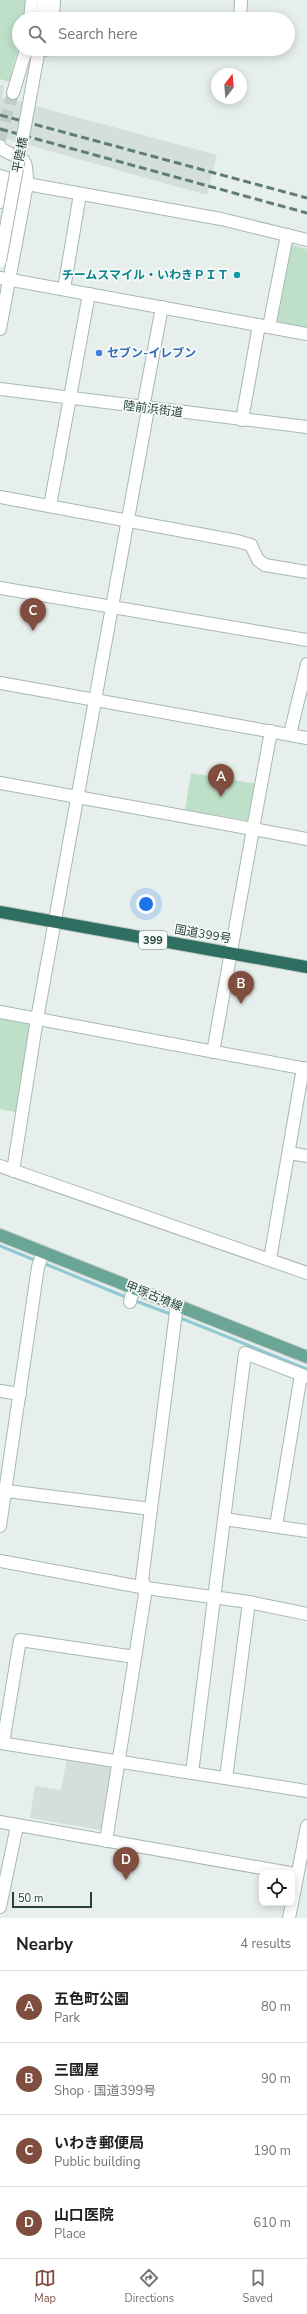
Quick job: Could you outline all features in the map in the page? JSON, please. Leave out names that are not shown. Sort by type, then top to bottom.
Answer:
[{"type":"highway","name":"国道399号","points":[[0,912],[307,967]]},
{"type":"main road","name":"甲塚古墳線","points":[[0,1235],[41,1259],[133,1288],[177,1313],[298,1366]]},
{"type":"street","points":[[31,12],[32,0]]},
{"type":"street","points":[[43,12],[44,0]]},
{"type":"street","points":[[53,12],[54,0]]},
{"type":"street","points":[[240,12],[241,0]]},
{"type":"street","points":[[13,94],[24,56]]},
{"type":"street","name":"平陸橋","points":[[0,261],[38,56]]},
{"type":"street","points":[[0,146],[0,148],[7,153],[23,158],[27,164],[27,184],[5,279],[0,329]]},
{"type":"street","points":[[0,202],[2,177],[27,184],[221,219],[307,240]]},
{"type":"street","points":[[64,289],[80,194]]},
{"type":"street","points":[[242,420],[287,235]]},
{"type":"street","points":[[5,279],[307,334]]},
{"type":"street","points":[[50,506],[71,399],[89,294]]},
{"type":"street","points":[[12,1171],[37,1018],[128,521],[162,308]]},
{"type":"street","name":"陸前浜街道","points":[[0,389],[146,409],[307,427]]},
{"type":"street","points":[[0,497],[244,543],[250,545],[258,560],[265,565],[307,572]]},
{"type":"street","points":[[0,588],[307,640]]},
{"type":"street","points":[[290,734],[307,664]]},
{"type":"street","points":[[0,683],[307,738]]},
{"type":"street","points":[[213,1052],[271,731]]},
{"type":"street","points":[[0,783],[307,839]]},
{"type":"street","points":[[0,1012],[305,1069],[270,1260]]},
{"type":"street","points":[[290,1153],[307,1156]]},
{"type":"street","points":[[0,1166],[307,1273]]},
{"type":"street","points":[[0,1526],[41,1259]]},
{"type":"street","points":[[130,1302],[133,1288]]},
{"type":"street","points":[[106,1841],[146,1588],[142,1580],[177,1313]]},
{"type":"street","points":[[192,1773],[245,1353],[298,1366],[276,1526]]},
{"type":"street","points":[[0,1391],[20,1394]]},
{"type":"street","points":[[6,1491],[151,1509]]},
{"type":"street","points":[[224,1519],[307,1531]]},
{"type":"street","points":[[0,1561],[146,1588],[249,1602],[307,1614]]},
{"type":"street","points":[[226,1778],[249,1602]]},
{"type":"street","points":[[135,1657],[20,1640],[2,1743],[307,1791]]},
{"type":"street","points":[[0,1822],[296,1874],[307,1826]]},
{"type":"street","points":[[0,1907],[17,1826]]},
{"type":"street","points":[[289,1918],[291,1906]]},
{"type":"shaded area","points":[[0,85],[4,86],[2,97],[217,155],[207,195],[0,137]]},
{"type":"shaded area","points":[[67,1758],[110,1765],[113,1769],[103,1827],[100,1830],[30,1818],[35,1786],[61,1790]]},
{"type":"green space","points":[[0,0],[28,0],[26,12],[12,12],[12,56],[16,56],[9,82],[0,79]]},
{"type":"green space","points":[[289,244],[307,249],[307,329],[276,322]]},
{"type":"green space","points":[[191,773],[257,784],[252,818],[247,820],[185,810]]},
{"type":"green space","points":[[0,1014],[36,1019],[20,1113],[0,1109]]},
{"type":"waterway","points":[[0,1246],[37,1261]]},
{"type":"waterway","points":[[43,1263],[128,1298]]},
{"type":"waterway","points":[[133,1300],[173,1315]]},
{"type":"waterway","points":[[178,1317],[307,1369]]},
{"type":"tunnel","points":[[0,139],[13,93]]},
{"type":"railway","points":[[0,115],[307,198]]},
{"type":"railway","points":[[0,129],[307,213]]},
{"type":"place","name":"チームスマイル・いわきＰＩＴ","points":[[237,275]]},
{"type":"place","name":"セブン-イレブン","points":[[99,353]]},
{"type":"place","name":"いわき郵便局","points":[[33,631]]},
{"type":"place","name":"五色町公園","points":[[221,797]]},
{"type":"place","name":"三國屋","points":[[241,1004]]},
{"type":"place","name":"山口医院","points":[[126,1880]]}]
